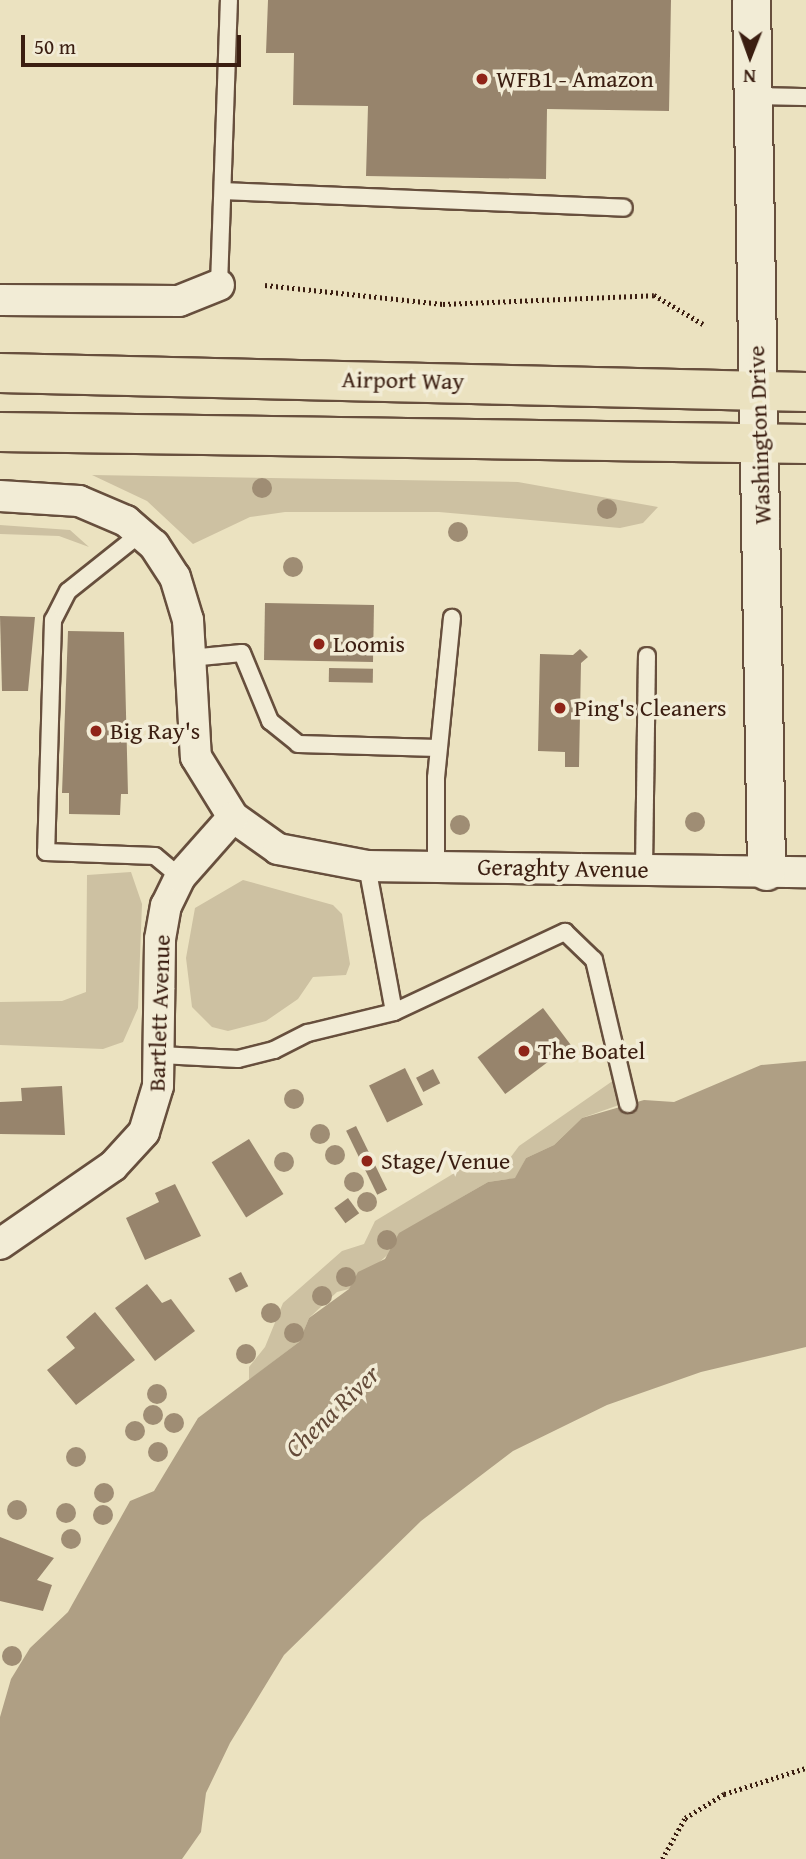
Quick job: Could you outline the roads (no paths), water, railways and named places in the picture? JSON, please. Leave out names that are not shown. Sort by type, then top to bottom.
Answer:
[{"type":"main road","name":"Airport Way","points":[[0,373],[678,384],[761,391],[806,391]]},
{"type":"main road","points":[[0,432],[806,444]]},
{"type":"street","name":"Washington Drive","points":[[751,0],[754,325],[761,391],[762,444],[766,871]]},
{"type":"street","points":[[0,300],[179,301],[219,285]]},
{"type":"street","points":[[0,496],[79,501],[141,533],[180,590],[190,658],[197,757],[233,817]]},
{"type":"street","name":"Geraghty Avenue","points":[[233,817],[278,849],[319,861],[367,866],[806,872]]},
{"type":"street","name":"Bartlett Avenue","points":[[0,1244],[131,1150],[155,1107],[160,1055],[160,939],[180,877],[233,817]]},
{"type":"lane","points":[[219,285],[229,0]]},
{"type":"lane","points":[[751,96],[806,97]]},
{"type":"lane","points":[[224,191],[624,208]]},
{"type":"lane","points":[[141,533],[68,591],[53,620],[46,852],[155,856],[180,877]]},
{"type":"lane","points":[[436,866],[438,748],[452,618]]},
{"type":"lane","points":[[190,658],[242,653],[270,721],[298,744],[438,748]]},
{"type":"lane","points":[[644,869],[647,656]]},
{"type":"lane","points":[[367,866],[394,1012]]},
{"type":"lane","points":[[160,1055],[238,1059],[394,1012],[565,932],[593,960],[628,1104]]},
{"type":"water","name":"Chena River","points":[[806,1061],[806,1347],[701,1372],[607,1405],[513,1451],[421,1521],[284,1655],[230,1743],[206,1793],[201,1832],[182,1859],[0,1859],[0,1717],[11,1679],[30,1648],[68,1612],[130,1501],[154,1491],[198,1418],[299,1342],[309,1318],[349,1289],[358,1272],[385,1259],[399,1233],[488,1182],[515,1178],[526,1158],[554,1145],[582,1118],[644,1100],[674,1102],[761,1065]]},
{"type":"place","name":"WFB1 - Amazon","points":[[482,79]]},
{"type":"place","name":"Loomis","points":[[319,644]]},
{"type":"place","name":"Ping's Cleaners","points":[[560,708]]},
{"type":"place","name":"Big Ray's","points":[[96,731]]},
{"type":"place","name":"The Boatel","points":[[524,1051]]},
{"type":"place","name":"Stage/Venue","points":[[367,1161]]}]
